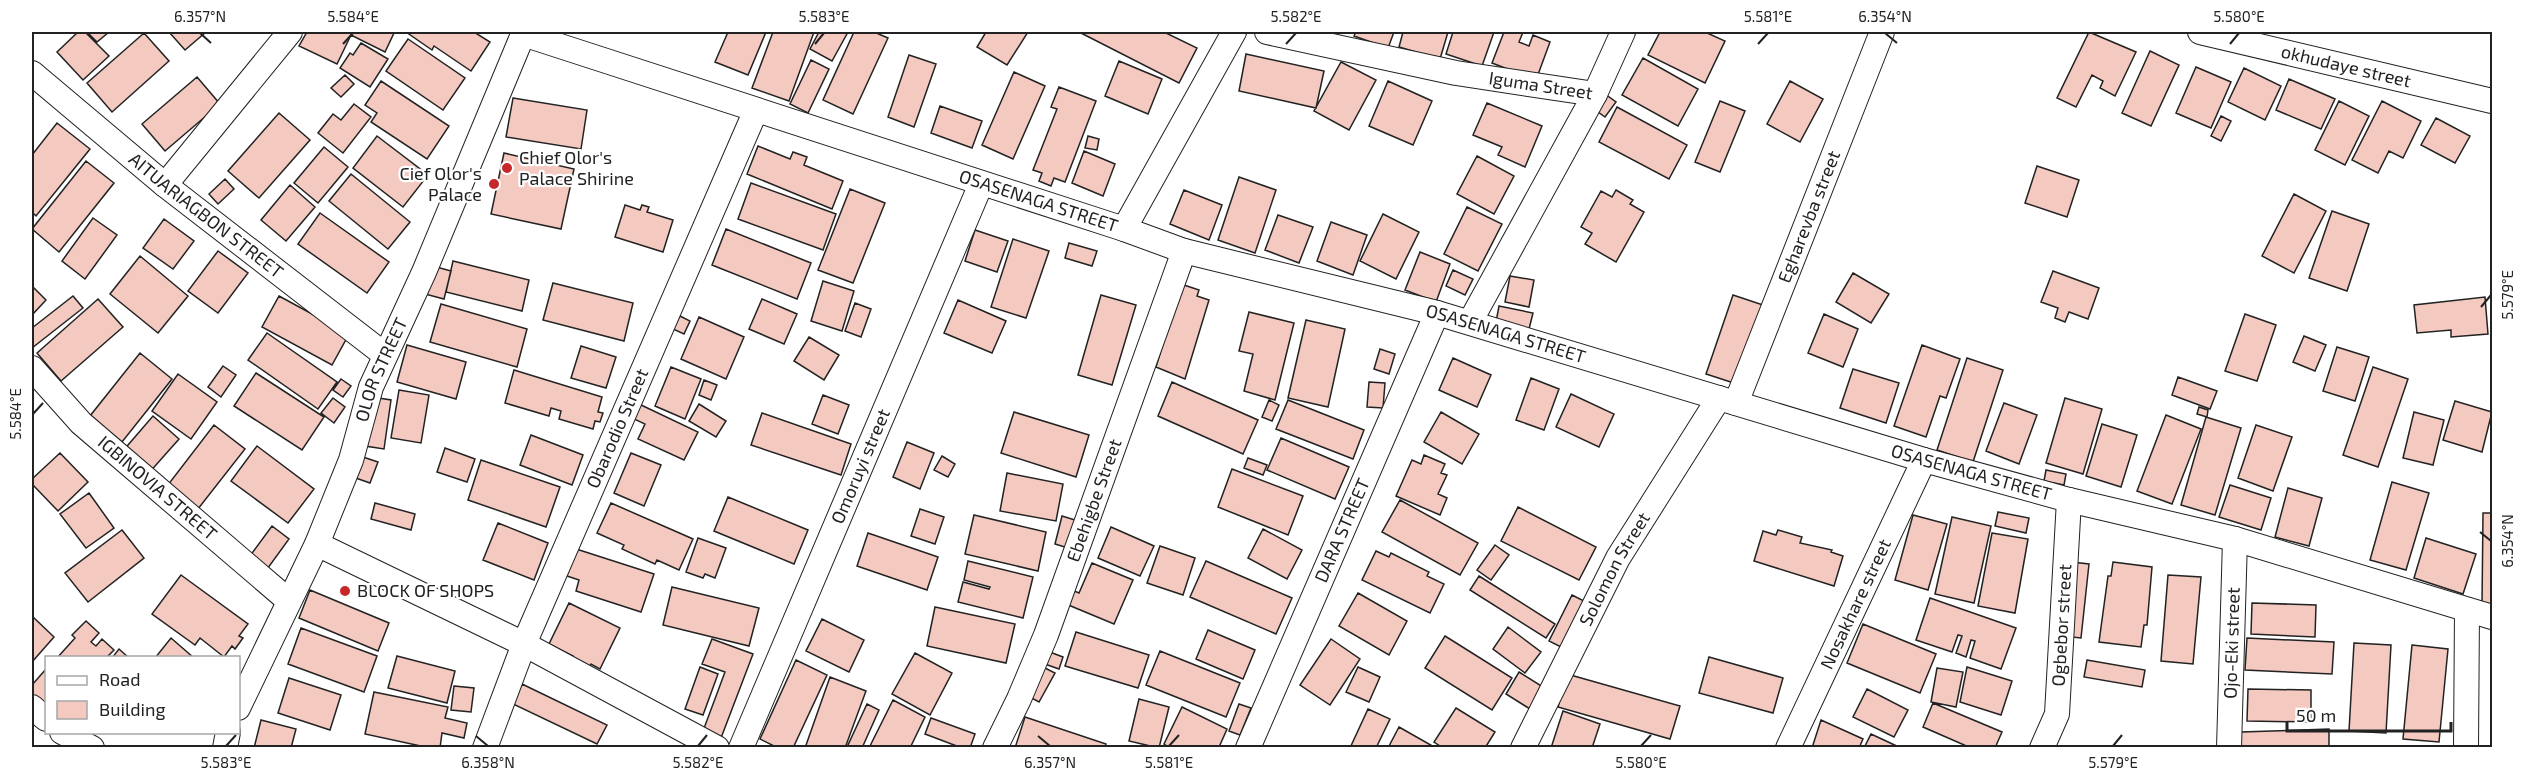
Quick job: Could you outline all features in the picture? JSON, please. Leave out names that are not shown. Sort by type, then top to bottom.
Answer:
[{"type":"street","points":[[165,185],[290,32]]},
{"type":"street","points":[[1124,229],[1234,32]]},
{"type":"street","name":"Iguma Street","points":[[1267,32],[1456,73],[1595,94],[1470,322]]},
{"type":"street","points":[[1595,94],[1623,32]]},
{"type":"street","name":"Egharevba street","points":[[1728,400],[1882,32]]},
{"type":"street","name":"okhudaye street","points":[[2200,32],[2493,101]]},
{"type":"street","name":"OSASENAGA STREET","points":[[524,33],[1124,229],[1184,251],[1470,322],[1924,460],[2069,500],[2235,539],[2493,617]]},
{"type":"street","name":"OLOR STREET","points":[[240,704],[317,544],[351,460],[371,387],[424,272],[524,33]]},
{"type":"street","name":"AITUARIAGBON STREET","points":[[32,73],[165,185],[385,354]]},
{"type":"street","name":"Obarodio Street","points":[[485,747],[524,644],[756,110]]},
{"type":"street","name":"Omoruyi street","points":[[741,747],[981,184]]},
{"type":"street","name":"Ebehigbe Street","points":[[995,747],[1019,699],[1046,635],[1184,251]]},
{"type":"street","name":"DARA STREET","points":[[1248,747],[1437,313]]},
{"type":"street","name":"IGBINOVIA STREET","points":[[32,368],[81,423],[289,601]]},
{"type":"street","name":"Solomon Street","points":[[1523,747],[1618,558],[1728,400]]},
{"type":"street","name":"Nosakhare street","points":[[1788,747],[1924,460]]},
{"type":"street","name":"Ogbebor street","points":[[2042,747],[2057,714],[2069,500]]},
{"type":"street","name":"Ojo-Eki street","points":[[2229,747],[2235,539]]},
{"type":"street","points":[[317,544],[524,644],[717,747]]},
{"type":"street","points":[[2466,747],[2467,610]]},
{"type":"street","points":[[32,707],[45,718]]},
{"type":"street","points":[[66,734],[92,747]]},
{"type":"building","points":[[78,32],[85,32],[109,56],[83,80],[57,52]]},
{"type":"building","points":[[87,32],[109,32],[97,42]]},
{"type":"building","points":[[169,32],[206,32],[185,50]]},
{"type":"building","points":[[307,32],[394,33],[385,52],[351,35],[337,64],[299,46]]},
{"type":"building","points":[[406,32],[474,32],[490,42],[471,71],[434,46],[432,50]]},
{"type":"building","points":[[728,32],[766,32],[748,75],[715,62]]},
{"type":"building","points":[[773,32],[814,32],[789,101],[752,88]]},
{"type":"building","points":[[819,32],[848,32],[832,61],[810,49]]},
{"type":"building","points":[[854,32],[874,32],[888,38],[853,114],[823,100]]},
{"type":"building","points":[[986,32],[1028,32],[1007,65],[977,47]]},
{"type":"building","points":[[1079,32],[1164,32],[1197,48],[1179,83]]},
{"type":"building","points":[[1356,32],[1394,32],[1388,48],[1354,36]]},
{"type":"building","points":[[1403,32],[1448,32],[1440,59],[1399,47]]},
{"type":"building","points":[[1453,32],[1494,32],[1482,66],[1446,54]]},
{"type":"building","points":[[1504,32],[1523,32],[1519,42],[1529,46],[1533,35],[1550,42],[1536,80],[1492,63]]},
{"type":"building","points":[[1660,32],[1705,32],[1725,41],[1705,83],[1648,55]]},
{"type":"building","points":[[2089,32],[2136,52],[2115,96],[2100,88],[2103,81],[2092,75],[2076,107],[2057,98]]},
{"type":"building","points":[[144,33],[169,61],[112,112],[87,83]]},
{"type":"building","points":[[408,39],[465,78],[443,110],[386,71]]},
{"type":"building","points":[[361,43],[388,59],[370,87],[340,68],[350,53],[353,55]]},
{"type":"building","points":[[2150,51],[2179,65],[2151,126],[2122,113]]},
{"type":"building","points":[[1246,54],[1324,71],[1316,108],[1239,91]]},
{"type":"building","points":[[909,55],[936,64],[914,127],[888,117]]},
{"type":"building","points":[[1643,58],[1698,89],[1678,126],[1622,95]]},
{"type":"building","points":[[811,60],[829,69],[808,113],[790,104]]},
{"type":"building","points":[[1119,61],[1162,79],[1148,114],[1105,96]]},
{"type":"building","points":[[1341,62],[1376,80],[1349,130],[1314,111]]},
{"type":"building","points":[[2196,67],[2231,82],[2211,128],[2176,113]]},
{"type":"building","points":[[2244,68],[2281,86],[2265,120],[2228,102]]},
{"type":"building","points":[[1014,72],[1045,86],[1013,159],[982,145]]},
{"type":"building","points":[[345,75],[354,84],[341,97],[331,88]]},
{"type":"building","points":[[197,77],[220,104],[165,151],[142,124]]},
{"type":"building","points":[[2289,79],[2335,99],[2321,129],[2276,110]]},
{"type":"building","points":[[381,81],[449,126],[427,159],[371,122],[377,113],[365,105]]},
{"type":"building","points":[[1388,81],[1432,101],[1413,145],[1369,126]]},
{"type":"building","points":[[1790,81],[1823,99],[1800,142],[1767,124]]},
{"type":"building","points":[[1059,87],[1096,101],[1065,182],[1054,178],[1051,186],[1039,181],[1042,173],[1033,170],[1057,109],[1051,107]]},
{"type":"building","points":[[1605,94],[1616,102],[1605,117],[1594,109]]},
{"type":"building","points":[[513,98],[587,110],[581,149],[506,137]]},
{"type":"building","points":[[1720,101],[1745,111],[1720,172],[1695,162]]},
{"type":"building","points":[[2339,101],[2369,116],[2345,165],[2315,150]]},
{"type":"building","points":[[2382,101],[2421,121],[2403,158],[2389,151],[2378,173],[2352,160]]},
{"type":"building","points":[[1487,103],[1542,126],[1525,167],[1498,155],[1502,147],[1473,135]]},
{"type":"building","points":[[354,104],[371,117],[343,153],[318,133],[333,114],[341,120]]},
{"type":"building","points":[[940,106],[982,121],[972,148],[931,133]]},
{"type":"building","points":[[1617,107],[1687,145],[1669,179],[1599,142]]},
{"type":"building","points":[[279,113],[310,140],[259,198],[228,171]]},
{"type":"building","points":[[2221,116],[2231,121],[2221,141],[2211,136]]},
{"type":"building","points":[[2436,118],[2470,136],[2455,163],[2421,145]]},
{"type":"building","points":[[57,123],[90,149],[36,216],[32,212],[32,155]]},
{"type":"building","points":[[377,136],[428,175],[403,207],[353,168]]},
{"type":"building","points":[[1088,136],[1099,139],[1097,150],[1085,148]]},
{"type":"building","points":[[758,146],[790,159],[793,152],[807,157],[804,165],[843,181],[832,209],[747,174]]},
{"type":"building","points":[[324,147],[348,167],[318,203],[294,183]]},
{"type":"building","points":[[1084,151],[1115,164],[1103,196],[1072,183]]},
{"type":"building","points":[[504,153],[574,169],[561,229],[491,214]]},
{"type":"building","points":[[1477,156],[1514,176],[1494,214],[1457,194]]},
{"type":"building","points":[[86,161],[114,183],[59,252],[32,229]]},
{"type":"building","points":[[2037,166],[2079,180],[2067,217],[2025,203]]},
{"type":"building","points":[[351,174],[410,222],[388,249],[329,201]]},
{"type":"building","points":[[1239,177],[1276,190],[1255,253],[1218,240]]},
{"type":"building","points":[[225,179],[234,189],[218,204],[209,194]]},
{"type":"building","points":[[751,183],[836,214],[823,250],[738,219]]},
{"type":"building","points":[[290,185],[315,207],[286,241],[261,220]]},
{"type":"building","points":[[850,189],[885,203],[853,283],[818,270]]},
{"type":"building","points":[[1184,190],[1222,205],[1209,240],[1170,224]]},
{"type":"building","points":[[1616,190],[1633,200],[1630,204],[1644,212],[1616,262],[1585,244],[1592,233],[1581,227],[1601,191],[1612,197]]},
{"type":"building","points":[[2294,194],[2326,211],[2294,273],[2262,256]]},
{"type":"building","points":[[625,205],[640,210],[642,205],[649,207],[647,212],[673,220],[663,252],[615,237]]},
{"type":"building","points":[[1467,207],[1502,224],[1478,271],[1444,254]]},
{"type":"building","points":[[2332,211],[2369,224],[2347,291],[2309,278]]},
{"type":"building","points":[[320,213],[389,262],[367,293],[298,244]]},
{"type":"building","points":[[1383,214],[1419,232],[1396,279],[1360,261]]},
{"type":"building","points":[[1278,215],[1313,227],[1299,263],[1265,250]]},
{"type":"building","points":[[93,218],[117,235],[85,279],[62,261]]},
{"type":"building","points":[[164,219],[194,241],[173,269],[143,248]]},
{"type":"building","points":[[1331,222],[1367,235],[1353,275],[1317,261]]},
{"type":"building","points":[[726,229],[811,263],[797,299],[712,265]]},
{"type":"building","points":[[975,230],[1008,241],[997,272],[965,261]]},
{"type":"building","points":[[1013,239],[1049,251],[1026,318],[991,307]]},
{"type":"building","points":[[1069,243],[1097,251],[1092,266],[1065,258]]},
{"type":"building","points":[[218,251],[248,273],[218,313],[188,291]]},
{"type":"building","points":[[1420,252],[1450,264],[1436,302],[1405,290]]},
{"type":"building","points":[[140,256],[188,296],[158,333],[110,294]]},
{"type":"building","points":[[453,261],[529,280],[522,311],[446,292]]},
{"type":"building","points":[[433,266],[451,271],[444,299],[425,294]]},
{"type":"building","points":[[1453,270],[1473,279],[1465,295],[1446,286]]},
{"type":"building","points":[[2053,271],[2099,288],[2088,319],[2069,312],[2065,322],[2055,318],[2058,308],[2041,302]]},
{"type":"building","points":[[1853,273],[1889,294],[1871,323],[1836,302]]},
{"type":"building","points":[[1510,276],[1534,280],[1529,307],[1505,302]]},
{"type":"building","points":[[823,281],[854,291],[842,331],[811,321]]},
{"type":"building","points":[[553,283],[633,303],[624,341],[543,320]]},
{"type":"building","points":[[1181,284],[1199,290],[1197,296],[1209,300],[1185,379],[1156,367]]},
{"type":"building","points":[[32,286],[46,300],[32,315]]},
{"type":"building","points":[[1101,295],[1136,305],[1112,385],[1078,375]]},
{"type":"building","points":[[1733,295],[1766,306],[1740,385],[1706,374]]},
{"type":"building","points":[[73,296],[83,308],[32,348],[32,328]]},
{"type":"building","points":[[279,296],[349,334],[332,365],[262,327]]},
{"type":"building","points":[[2485,297],[2488,334],[2451,337],[2451,330],[2417,333],[2414,305]]},
{"type":"building","points":[[98,299],[123,327],[61,381],[37,353]]},
{"type":"building","points":[[762,299],[797,314],[784,344],[749,329]]},
{"type":"building","points":[[958,300],[1006,321],[992,353],[944,333]]},
{"type":"building","points":[[855,303],[871,309],[861,337],[845,331]]},
{"type":"building","points":[[441,304],[527,329],[517,367],[430,342]]},
{"type":"building","points":[[1499,306],[1533,313],[1529,329],[1496,322]]},
{"type":"building","points":[[1249,312],[1294,323],[1275,400],[1244,391],[1253,354],[1239,351]]},
{"type":"building","points":[[1824,314],[1858,329],[1843,367],[1808,353]]},
{"type":"building","points":[[2245,314],[2276,325],[2257,381],[2225,371]]},
{"type":"building","points":[[680,316],[690,321],[684,334],[673,329]]},
{"type":"building","points":[[699,317],[744,337],[726,379],[681,359]]},
{"type":"building","points":[[1306,320],[1345,329],[1328,407],[1288,398]]},
{"type":"building","points":[[267,333],[337,382],[318,409],[248,360]]},
{"type":"building","points":[[2304,336],[2326,345],[2315,371],[2293,362]]},
{"type":"building","points":[[809,337],[839,355],[824,380],[794,361]]},
{"type":"building","points":[[407,345],[466,362],[456,399],[397,382]]},
{"type":"building","points":[[1922,345],[1960,359],[1946,398],[1940,396],[1926,437],[1894,426]]},
{"type":"building","points":[[581,346],[616,357],[606,388],[571,378]]},
{"type":"building","points":[[2337,347],[2369,357],[2355,401],[2323,391]]},
{"type":"building","points":[[1380,349],[1395,354],[1389,374],[1374,369]]},
{"type":"building","points":[[140,353],[172,379],[122,442],[90,416]]},
{"type":"building","points":[[1453,358],[1491,375],[1477,407],[1439,390]]},
{"type":"building","points":[[1967,358],[2003,370],[1973,462],[1937,450]]},
{"type":"building","points":[[223,366],[236,375],[221,397],[208,387]]},
{"type":"building","points":[[671,367],[701,379],[685,419],[655,406]]},
{"type":"building","points":[[2373,367],[2408,379],[2378,467],[2343,455]]},
{"type":"building","points":[[1853,369],[1899,383],[1886,423],[1840,408]]},
{"type":"building","points":[[514,370],[602,397],[598,412],[603,413],[600,422],[595,421],[593,429],[559,419],[561,411],[551,408],[549,416],[505,403]]},
{"type":"building","points":[[256,373],[324,417],[302,450],[234,406]]},
{"type":"building","points":[[178,374],[217,402],[191,439],[152,411]]},
{"type":"building","points":[[2178,377],[2217,391],[2210,409],[2172,395]]},
{"type":"building","points":[[1531,378],[1559,389],[1544,430],[1516,420]]},
{"type":"building","points":[[341,379],[351,386],[343,397],[333,390]]},
{"type":"building","points":[[704,380],[717,385],[711,400],[699,395]]},
{"type":"building","points":[[1172,382],[1258,420],[1243,454],[1158,416]]},
{"type":"building","points":[[1369,382],[1385,383],[1383,408],[1367,407]]},
{"type":"building","points":[[399,390],[429,395],[421,443],[391,438]]},
{"type":"building","points":[[1571,394],[1614,414],[1599,447],[1556,427]]},
{"type":"building","points":[[823,395],[849,405],[838,434],[812,424]]},
{"type":"building","points":[[372,397],[391,400],[384,449],[365,446]]},
{"type":"building","points":[[333,398],[345,407],[334,423],[321,413]]},
{"type":"building","points":[[2065,398],[2102,409],[2083,474],[2046,463]]},
{"type":"building","points":[[1269,400],[1279,405],[1272,421],[1262,417]]},
{"type":"building","points":[[1288,400],[1364,430],[1353,459],[1276,429]]},
{"type":"building","points":[[2455,401],[2492,412],[2482,452],[2443,440]]},
{"type":"building","points":[[2004,403],[2037,415],[2019,464],[1986,451]]},
{"type":"building","points":[[639,404],[698,432],[684,460],[638,439],[645,424],[632,418]]},
{"type":"building","points":[[699,404],[726,421],[716,437],[689,421]]},
{"type":"building","points":[[2199,407],[2208,410],[2207,417],[2197,414]]},
{"type":"building","points":[[1014,412],[1089,435],[1076,477],[1001,453]]},
{"type":"building","points":[[1441,412],[1479,434],[1462,464],[1424,442]]},
{"type":"building","points":[[2414,412],[2444,420],[2433,465],[2403,458]]},
{"type":"building","points":[[762,413],[851,444],[841,475],[751,445]]},
{"type":"building","points":[[2166,415],[2201,429],[2172,504],[2137,491]]},
{"type":"building","points":[[153,416],[179,439],[148,474],[122,452]]},
{"type":"building","points":[[2206,417],[2241,428],[2215,515],[2181,505]]},
{"type":"building","points":[[2102,424],[2137,435],[2121,487],[2086,476]]},
{"type":"building","points":[[214,425],[245,449],[194,514],[164,490]]},
{"type":"building","points":[[2256,425],[2292,437],[2273,491],[2238,478]]},
{"type":"building","points":[[531,435],[583,455],[572,485],[520,465]]},
{"type":"building","points":[[1281,438],[1349,467],[1335,499],[1267,470]]},
{"type":"building","points":[[907,442],[934,453],[920,489],[893,477]]},
{"type":"building","points":[[257,446],[314,489],[288,523],[231,481]]},
{"type":"building","points":[[445,448],[475,459],[467,482],[437,472]]},
{"type":"building","points":[[60,453],[88,482],[58,511],[32,484],[32,479]]},
{"type":"building","points":[[631,453],[661,465],[644,506],[614,493]]},
{"type":"building","points":[[357,455],[378,462],[370,483],[350,476]]},
{"type":"building","points":[[1424,455],[1445,464],[1441,473],[1447,475],[1438,494],[1447,498],[1440,515],[1396,496],[1412,460],[1421,464]]},
{"type":"building","points":[[942,456],[955,464],[948,477],[934,470]]},
{"type":"building","points":[[1248,458],[1267,465],[1263,475],[1244,468]]},
{"type":"building","points":[[481,460],[560,487],[546,527],[468,500]]},
{"type":"building","points":[[1232,469],[1303,496],[1288,535],[1218,507]]},
{"type":"building","points":[[2046,470],[2066,474],[2064,485],[2044,481]]},
{"type":"building","points":[[1007,473],[1063,484],[1056,521],[1000,511]]},
{"type":"building","points":[[2392,482],[2429,493],[2406,570],[2370,560]]},
{"type":"building","points":[[2230,485],[2271,498],[2261,530],[2219,517]]},
{"type":"building","points":[[2288,488],[2322,498],[2309,546],[2275,537]]},
{"type":"building","points":[[89,493],[114,528],[86,548],[60,514]]},
{"type":"building","points":[[728,497],[808,530],[794,564],[714,531]]},
{"type":"building","points":[[1400,500],[1478,543],[1460,575],[1382,532]]},
{"type":"building","points":[[375,503],[415,514],[411,530],[371,519]]},
{"type":"building","points":[[611,503],[693,539],[679,570],[657,560],[655,564],[622,549],[624,545],[597,533]]},
{"type":"building","points":[[1518,507],[1596,547],[1579,580],[1501,541]]},
{"type":"building","points":[[920,509],[944,517],[935,544],[911,536]]},
{"type":"building","points":[[1998,512],[2029,518],[2026,533],[1995,526]]},
{"type":"building","points":[[2483,513],[2492,513],[2492,605],[2482,605]]},
{"type":"building","points":[[974,515],[1046,532],[1038,571],[965,554]]},
{"type":"building","points":[[1913,515],[1947,524],[1928,590],[1895,580]]},
{"type":"building","points":[[1062,516],[1075,520],[1068,548],[1055,544]]},
{"type":"building","points":[[1952,517],[1991,526],[1974,603],[1935,594]]},
{"type":"building","points":[[498,523],[548,543],[534,580],[483,560]]},
{"type":"building","points":[[272,526],[289,539],[265,572],[247,560]]},
{"type":"building","points":[[1111,527],[1154,546],[1140,576],[1098,558]]},
{"type":"building","points":[[1263,529],[1302,550],[1287,579],[1248,558]]},
{"type":"building","points":[[122,530],[144,558],[88,602],[65,573]]},
{"type":"building","points":[[1778,530],[1802,537],[1800,543],[1832,550],[1831,552],[1843,556],[1834,586],[1754,561],[1763,531],[1776,535]]},
{"type":"building","points":[[868,533],[938,557],[927,590],[857,566]]},
{"type":"building","points":[[1992,533],[2028,539],[2015,613],[1978,606]]},
{"type":"building","points":[[698,538],[726,548],[715,578],[705,574],[703,578],[686,572]]},
{"type":"building","points":[[2426,538],[2476,554],[2463,594],[2414,578]]},
{"type":"building","points":[[1495,545],[1509,555],[1491,580],[1477,570]]},
{"type":"building","points":[[1160,546],[1195,558],[1183,595],[1147,583]]},
{"type":"building","points":[[570,547],[654,574],[641,612],[576,591],[579,580],[561,574]]},
{"type":"building","points":[[1376,551],[1389,557],[1391,553],[1429,572],[1427,576],[1444,584],[1430,613],[1362,580]]},
{"type":"building","points":[[968,561],[1033,577],[1023,618],[958,602],[963,582],[989,589],[990,587],[964,580]]},
{"type":"building","points":[[1206,561],[1292,598],[1276,634],[1190,597]]},
{"type":"building","points":[[2072,562],[2089,564],[2081,638],[2063,636]]},
{"type":"building","points":[[2113,562],[2152,567],[2147,625],[2144,625],[2141,647],[2099,642],[2108,576],[2111,576]]},
{"type":"building","points":[[1092,563],[1133,580],[1114,624],[1066,604],[1072,590],[1079,593]]},
{"type":"building","points":[[181,575],[248,624],[239,636],[243,638],[235,649],[232,646],[223,656],[200,638],[195,645],[152,614]]},
{"type":"building","points":[[2168,575],[2201,577],[2193,664],[2161,661]]},
{"type":"building","points":[[1479,576],[1555,624],[1546,638],[1470,590]]},
{"type":"building","points":[[672,587],[759,608],[749,646],[663,625]]},
{"type":"building","points":[[310,590],[389,623],[378,651],[299,618]]},
{"type":"building","points":[[1358,593],[1407,621],[1389,655],[1339,626]]},
{"type":"building","points":[[1572,595],[1586,602],[1563,648],[1549,641]]},
{"type":"building","points":[[1930,598],[2016,628],[2001,669],[1970,658],[1975,641],[1971,640],[1966,657],[1956,653],[1962,636],[1958,635],[1952,652],[1916,640]]},
{"type":"building","points":[[569,603],[620,628],[600,669],[591,664],[587,674],[568,665],[573,656],[549,644]]},
{"type":"building","points":[[2252,603],[2316,605],[2315,637],[2251,634]]},
{"type":"building","points":[[935,607],[1015,624],[1006,663],[927,646]]},
{"type":"building","points":[[32,616],[54,637],[32,662]]},
{"type":"building","points":[[822,619],[864,640],[849,672],[806,651]]},
{"type":"building","points":[[86,621],[99,633],[91,642],[96,646],[102,639],[114,650],[108,656],[59,656],[75,638],[72,635]]},
{"type":"building","points":[[1863,624],[1936,654],[1920,693],[1847,663]]},
{"type":"building","points":[[1508,627],[1541,652],[1525,673],[1493,649]]},
{"type":"building","points":[[301,628],[377,656],[364,692],[288,664]]},
{"type":"building","points":[[1208,630],[1255,650],[1243,679],[1196,659]]},
{"type":"building","points":[[1076,632],[1149,655],[1138,688],[1065,666]]},
{"type":"building","points":[[1445,636],[1512,678],[1492,710],[1425,668]]},
{"type":"building","points":[[171,638],[192,656],[157,656]]},
{"type":"building","points":[[2247,638],[2334,642],[2332,674],[2245,670]]},
{"type":"building","points":[[712,639],[753,654],[721,738],[703,731],[725,672],[702,664]]},
{"type":"building","points":[[1331,639],[1360,659],[1330,705],[1300,685]]},
{"type":"building","points":[[2354,643],[2391,645],[2386,733],[2349,731]]},
{"type":"building","points":[[2412,645],[2448,649],[2439,742],[2403,739]]},
{"type":"building","points":[[119,649],[127,656],[114,656]]},
{"type":"building","points":[[1047,651],[1063,657],[1059,669],[1042,663]]},
{"type":"building","points":[[1160,651],[1240,683],[1226,717],[1146,685]]},
{"type":"building","points":[[915,653],[952,673],[930,715],[892,694]]},
{"type":"building","points":[[397,656],[455,671],[447,703],[388,688]]},
{"type":"building","points":[[1709,657],[1783,678],[1773,713],[1699,693]]},
{"type":"building","points":[[796,660],[827,675],[793,748],[778,748],[760,739]]},
{"type":"building","points":[[2087,660],[2145,670],[2142,687],[2084,677]]},
{"type":"building","points":[[1041,666],[1055,673],[1039,702],[1026,695]]},
{"type":"building","points":[[700,667],[718,674],[703,715],[685,709]]},
{"type":"building","points":[[1358,667],[1380,677],[1369,702],[1346,692]]},
{"type":"building","points":[[1967,667],[2012,681],[2001,715],[1960,702]]},
{"type":"building","points":[[1937,668],[1963,672],[1956,707],[1931,702]]},
{"type":"building","points":[[45,670],[45,706],[32,694],[32,685]]},
{"type":"building","points":[[1519,672],[1543,687],[1530,709],[1506,694]]},
{"type":"building","points":[[1567,674],[1680,706],[1670,739],[1558,707]]},
{"type":"building","points":[[830,677],[866,691],[845,748],[805,748]]},
{"type":"building","points":[[289,678],[341,695],[330,730],[278,713]]},
{"type":"building","points":[[522,684],[607,725],[597,744],[513,704]]},
{"type":"building","points":[[454,686],[474,688],[471,712],[451,710]]},
{"type":"building","points":[[1867,689],[1908,710],[1894,737],[1853,717]]},
{"type":"building","points":[[2248,689],[2311,690],[2311,722],[2247,721]]},
{"type":"building","points":[[374,692],[448,707],[445,718],[467,723],[464,738],[442,733],[440,748],[430,748],[365,734]]},
{"type":"building","points":[[1139,699],[1169,707],[1159,748],[1129,741]]},
{"type":"building","points":[[893,700],[925,717],[910,748],[869,748]]},
{"type":"building","points":[[1933,703],[2002,732],[1995,748],[1971,748],[1923,727]]},
{"type":"building","points":[[867,704],[879,710],[862,748],[854,748],[848,745]]},
{"type":"building","points":[[1239,704],[1251,708],[1240,735],[1229,731]]},
{"type":"building","points":[[1182,707],[1227,729],[1220,745],[1224,748],[1170,748],[1164,744]]},
{"type":"building","points":[[1456,708],[1495,732],[1485,748],[1443,748],[1434,742]]},
{"type":"building","points":[[1368,709],[1390,719],[1376,748],[1350,748]]},
{"type":"building","points":[[1563,711],[1600,724],[1592,748],[1551,748]]},
{"type":"building","points":[[1025,717],[1106,744],[1105,748],[1015,748]]},
{"type":"building","points":[[931,718],[975,734],[970,748],[962,748],[925,734]]},
{"type":"building","points":[[261,720],[296,729],[291,748],[254,748]]},
{"type":"building","points":[[1821,720],[1863,739],[1859,748],[1812,748]]},
{"type":"building","points":[[1399,727],[1436,748],[1388,748]]},
{"type":"building","points":[[2329,729],[2329,748],[2241,748],[2241,732]]},
{"type":"building","points":[[1871,734],[1901,748],[1864,748]]},
{"type":"place","name":"Chief Olor's Palace Shirine","points":[[507,168]]},
{"type":"place","name":"Cief Olor's Palace","points":[[494,184]]},
{"type":"place","name":"BLOCK OF SHOPS","points":[[345,591]]}]
